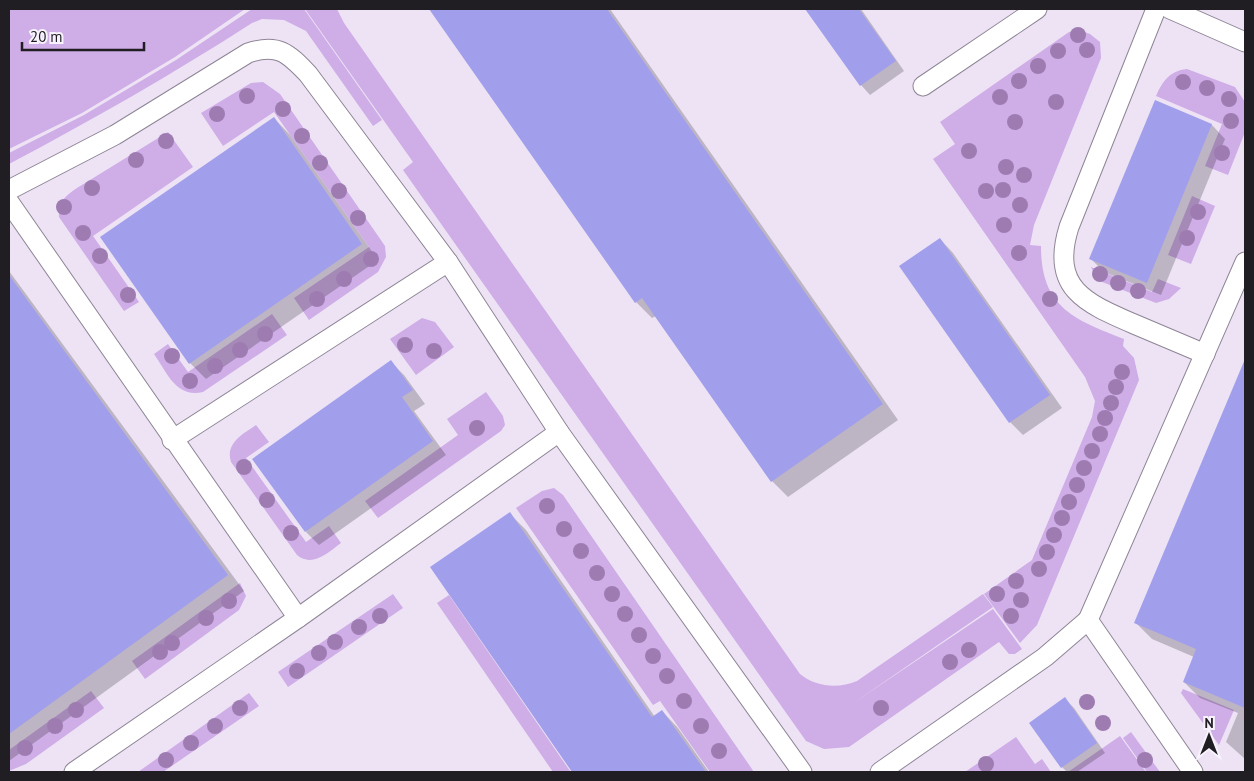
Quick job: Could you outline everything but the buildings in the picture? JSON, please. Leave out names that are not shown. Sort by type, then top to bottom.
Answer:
[{"type":"lane","points":[[923,86],[1037,9]]},
{"type":"lane","points":[[1156,9],[1069,227],[1064,243],[1063,259],[1070,285],[1085,300],[1097,308],[1205,354]]},
{"type":"lane","points":[[1170,9],[1245,42]]},
{"type":"lane","points":[[9,190],[115,134],[248,53],[263,48],[280,50],[292,58],[308,74],[448,262],[558,432],[802,772]]},
{"type":"lane","points":[[9,202],[172,440],[298,618]]},
{"type":"lane","points":[[172,440],[448,262]]},
{"type":"lane","points":[[880,772],[1045,657],[1088,620],[1245,262]]},
{"type":"lane","points":[[74,772],[298,618],[558,432]]},
{"type":"lane","points":[[1088,620],[1193,772]]},
{"type":"shaded area","points":[[9,9],[245,9],[175,57],[82,113],[9,149]]},
{"type":"shaded area","points":[[252,9],[304,9],[382,120],[373,126],[306,31],[284,20],[262,19],[252,23],[71,131],[9,164],[9,153],[84,115],[176,60]]},
{"type":"shaded area","points":[[305,9],[337,9],[344,23],[800,674],[813,682],[835,686],[857,681],[983,594],[993,607],[852,704],[993,609],[1022,649],[1015,654],[1009,654],[999,642],[849,747],[824,749],[806,741],[403,170],[413,162]]},
{"type":"shaded area","points":[[1079,30],[1090,34],[1100,42],[1101,58],[1034,225],[1030,245],[1041,246],[1042,267],[1047,283],[1054,297],[1063,308],[1090,325],[1124,339],[1123,346],[1134,358],[1139,380],[1037,625],[1020,643],[984,594],[1032,560],[1092,417],[1095,401],[1085,377],[933,159],[955,144],[940,122],[1069,32]]},
{"type":"shaded area","points":[[1187,69],[1235,87],[1245,102],[1245,132],[1228,175],[1205,166],[1222,124],[1156,96],[1161,86],[1171,74]]},
{"type":"shaded area","points":[[263,82],[280,94],[385,246],[386,257],[378,272],[309,320],[294,298],[369,247],[274,112],[223,146],[201,113],[251,83]]},
{"type":"shaded area","points":[[168,132],[193,167],[93,236],[139,302],[124,311],[59,217],[60,207],[63,200],[73,191]]},
{"type":"shaded area","points":[[1192,196],[1215,206],[1191,264],[1168,255]]},
{"type":"shaded area","points":[[1091,267],[1152,292],[1158,279],[1181,288],[1169,299],[1156,303],[1097,280]]},
{"type":"shaded area","points":[[272,314],[287,335],[203,392],[194,393],[179,388],[154,354],[168,344],[188,372]]},
{"type":"shaded area","points":[[422,318],[435,322],[454,347],[416,375],[390,339]]},
{"type":"shaded area","points":[[486,392],[503,416],[505,425],[501,431],[378,518],[365,501],[458,435],[447,419]]},
{"type":"shaded area","points":[[256,425],[269,442],[246,458],[306,542],[329,526],[341,543],[320,557],[309,560],[297,555],[231,462],[230,455],[233,444]]},
{"type":"shaded area","points":[[554,488],[563,495],[754,772],[710,772],[660,701],[653,705],[516,508],[542,491]]},
{"type":"shaded area","points":[[240,583],[246,596],[239,610],[145,679],[132,661]]},
{"type":"shaded area","points":[[393,594],[403,608],[288,687],[278,672]]},
{"type":"shaded area","points":[[449,595],[570,771],[553,772],[437,603]]},
{"type":"shaded area","points":[[1183,689],[1234,710],[1219,745],[1181,693]]},
{"type":"shaded area","points":[[91,691],[104,708],[26,764],[9,771],[9,750]]},
{"type":"shaded area","points":[[249,693],[259,706],[163,772],[138,772]]},
{"type":"shaded area","points":[[1131,732],[1160,772],[1147,772],[1123,738]]},
{"type":"shaded area","points":[[1120,736],[1146,772],[1068,772]]},
{"type":"shaded area","points":[[1016,737],[1035,764],[1042,759],[1051,772],[965,772]]}]
